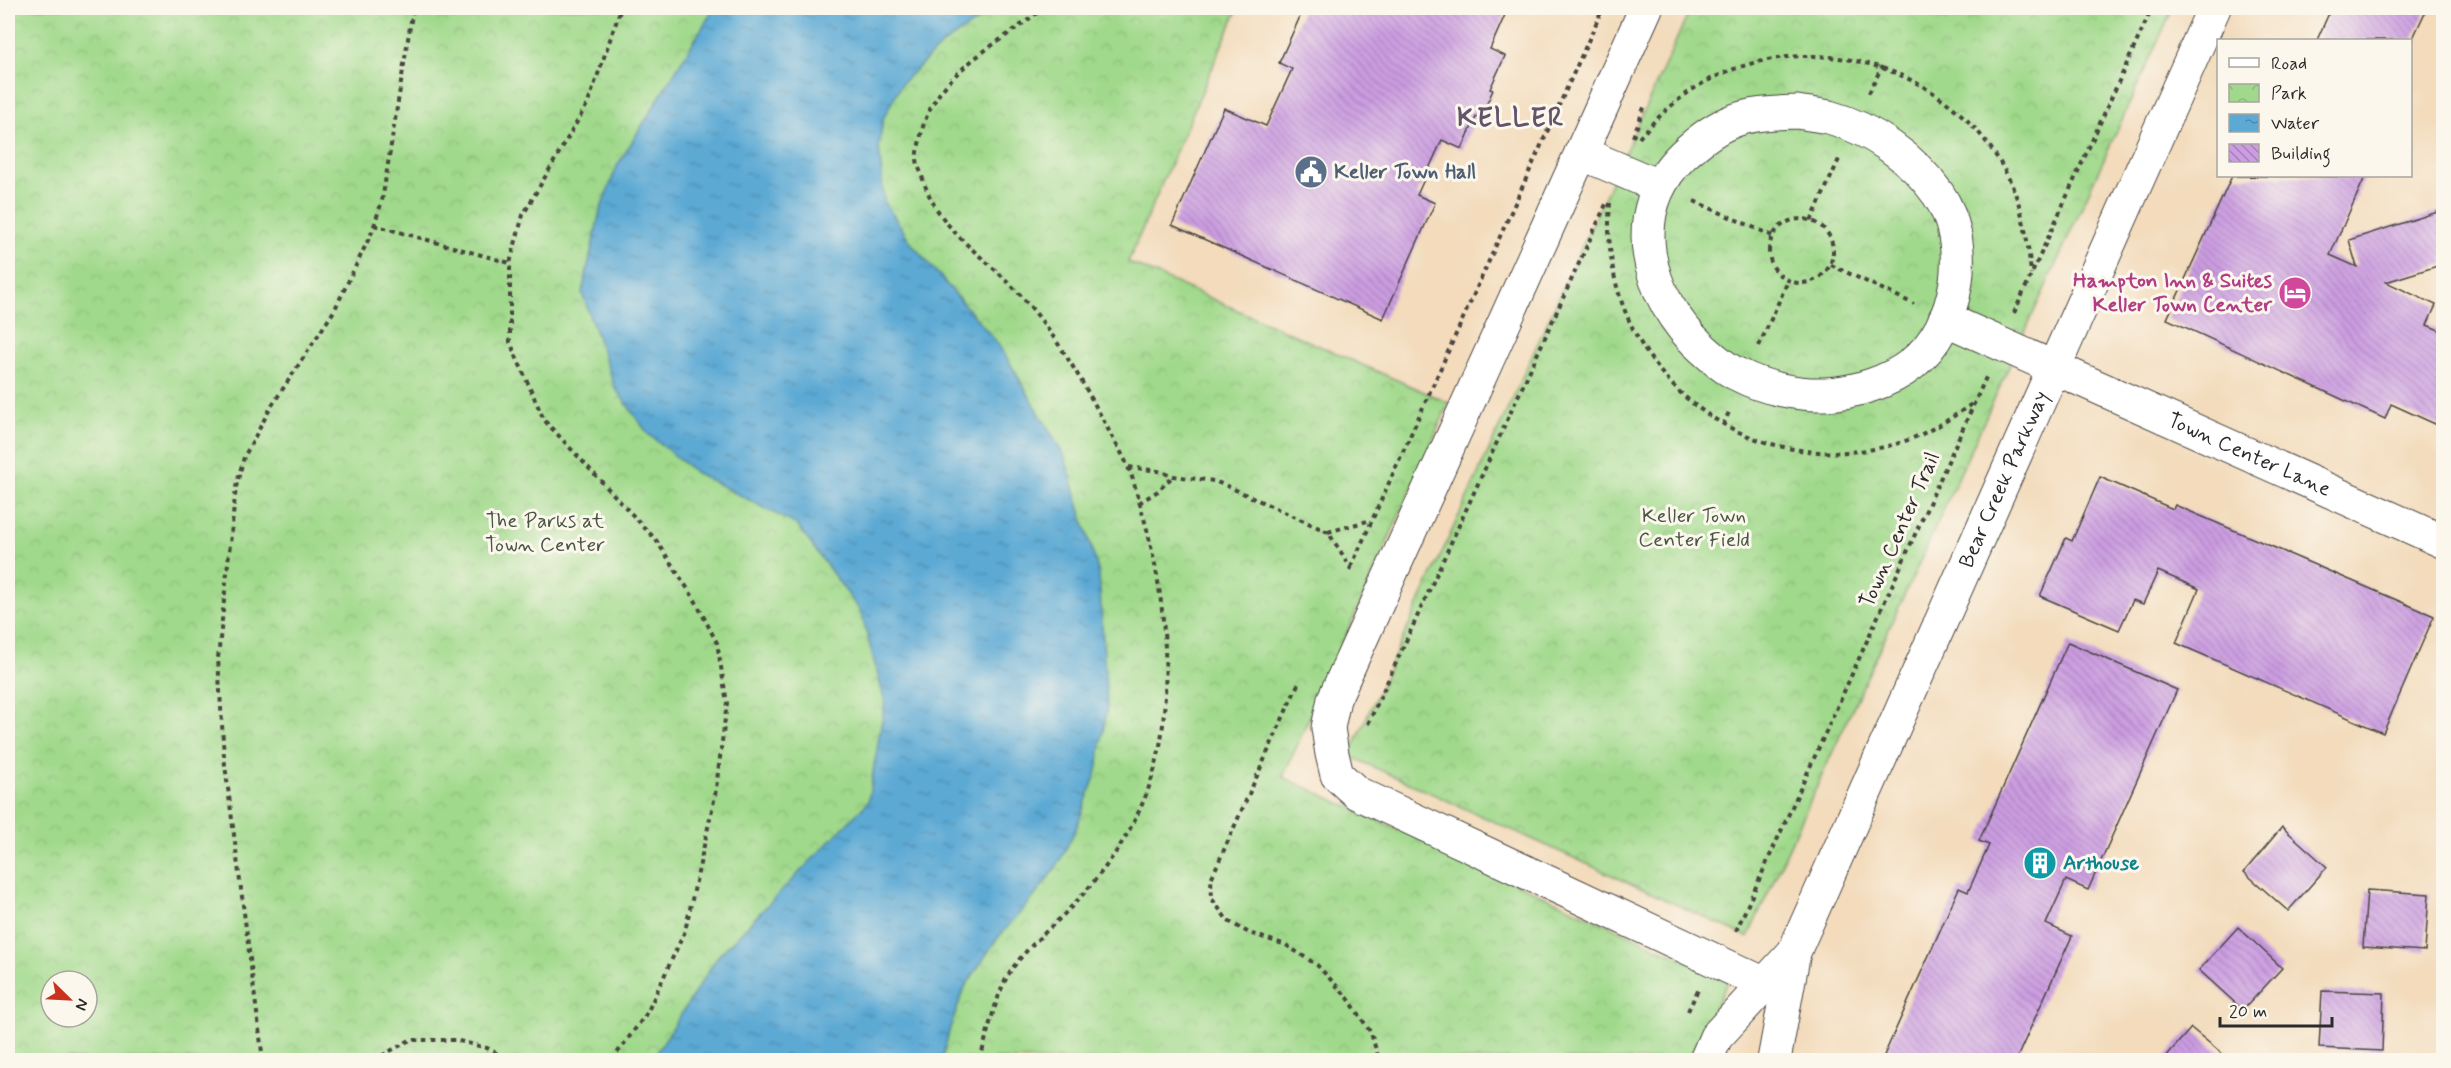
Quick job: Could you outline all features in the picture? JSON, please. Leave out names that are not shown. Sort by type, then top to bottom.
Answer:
[{"type":"main road","points":[[1646,8],[1335,699],[1328,728],[1337,775],[1357,793],[1765,984]]},
{"type":"main road","name":"Bear Creek Parkway","points":[[1774,1060],[1794,951],[2214,8]]},
{"type":"main road","points":[[1797,112],[1830,117],[1862,130],[1893,148],[1914,166],[1939,195],[1953,226],[1959,261],[1955,289],[1946,319],[1930,344],[1912,364],[1885,379],[1861,388],[1826,394],[1795,391],[1766,386],[1738,375],[1716,361],[1688,336],[1669,312],[1655,279],[1648,250],[1648,218],[1658,186],[1676,162],[1699,140],[1732,121],[1764,114],[1797,112]]},
{"type":"main road","points":[[1581,153],[1658,186]]},
{"type":"main road","name":"Town Center Lane","points":[[1946,319],[2444,542]]},
{"type":"main road","name":"Bear Creek Parkway","points":[[1706,1060],[1716,1037],[1794,951]]},
{"type":"path","points":[[263,1060],[224,757],[218,658],[236,487],[244,457],[271,407],[334,311],[374,225],[382,201],[413,8]]},
{"type":"path","points":[[612,1060],[647,1013],[685,932],[715,796],[727,703],[717,643],[695,600],[656,540],[544,420],[510,342],[510,263],[523,215],[588,103],[621,8]]},
{"type":"path","points":[[980,1060],[1009,974],[1038,939],[1107,867],[1137,817],[1150,782],[1163,726],[1165,648],[1160,586],[1129,467],[1083,381],[1057,340],[1013,287],[956,237],[938,214],[924,186],[917,158],[922,128],[932,103],[942,89],[980,53],[1014,31],[1043,8]]},
{"type":"path","points":[[1346,578],[1603,8]]},
{"type":"path","name":"Town Center Trail","points":[[1684,1021],[1702,981],[1733,936],[2152,8]]},
{"type":"path","points":[[1658,186],[1773,236]]},
{"type":"path","points":[[1366,728],[1611,193]]},
{"type":"path","points":[[1803,219],[1812,221],[1826,231],[1831,238],[1833,256],[1831,265],[1817,279],[1807,283],[1788,281],[1772,266],[1769,245],[1773,236],[1785,223],[1803,219]]},
{"type":"path","points":[[374,225],[510,263]]},
{"type":"path","points":[[1831,265],[1946,319]]},
{"type":"path","points":[[1129,467],[1214,481],[1227,486],[1328,532],[1351,568]]},
{"type":"path","points":[[1139,503],[1158,491],[1173,476]]},
{"type":"path","points":[[1328,532],[1371,520]]},
{"type":"path","points":[[1302,675],[1211,879],[1212,899],[1228,921],[1249,933],[1286,945],[1317,965],[1348,998],[1371,1033],[1379,1060]]},
{"type":"path","points":[[374,1060],[410,1040],[455,1040],[487,1048],[509,1060]]},
{"type":"green space","name":"The Parks at Town Center","points":[[8,8],[1238,8],[1128,262],[1449,403],[1283,777],[1729,980],[1688,1060],[8,1060]]},
{"type":"green space","name":"Keller Town Center Field","points":[[1691,8],[2173,8],[1748,937],[1349,756]]},
{"type":"water","points":[[712,8],[997,8],[944,43],[902,83],[883,119],[879,146],[884,201],[912,244],[1000,346],[1065,457],[1099,574],[1107,707],[1097,771],[1076,829],[1058,864],[1034,897],[996,940],[965,987],[950,1028],[942,1060],[652,1060],[718,956],[868,802],[885,702],[861,612],[797,525],[695,472],[648,434],[615,388],[582,293],[600,211],[617,166],[710,15]]},
{"type":"building","name":"Keller Town Hall","points":[[1304,8],[1508,8],[1490,49],[1505,56],[1490,89],[1493,90],[1480,119],[1476,117],[1462,149],[1442,140],[1417,195],[1435,203],[1383,319],[1172,225],[1224,108],[1266,126],[1292,69],[1279,63]]},
{"type":"building","points":[[2322,8],[2427,8],[2412,40],[2317,39],[2330,11]]},
{"type":"building","name":"Hampton Inn & Suites Keller Town Center","points":[[2232,177],[2365,177],[2330,255],[2357,267],[2349,240],[2444,210],[2444,264],[2386,282],[2436,305],[2427,325],[2444,332],[2444,428],[2391,404],[2385,419],[2167,319]]},
{"type":"building","points":[[2100,477],[2173,509],[2175,505],[2434,616],[2383,733],[2176,643],[2199,589],[2158,571],[2143,604],[2133,600],[2119,630],[2040,596],[2066,538],[2072,541]]},
{"type":"building","name":"Arthouse","points":[[2068,642],[2177,690],[2088,890],[2066,880],[2046,924],[2072,936],[2016,1060],[1882,1060],[1959,888],[1968,892],[1989,845],[1979,841]]},
{"type":"building","points":[[2282,827],[2327,867],[2288,911],[2244,872]]},
{"type":"building","points":[[2367,890],[2429,894],[2425,951],[2363,947]]},
{"type":"building","points":[[2238,927],[2282,968],[2243,1010],[2199,970]]},
{"type":"building","points":[[2322,991],[2384,993],[2382,1051],[2319,1048]]},
{"type":"building","points":[[2191,1028],[2230,1060],[2163,1060]]},
{"type":"place","name":"Keller Town Hall","points":[[1311,172]]},
{"type":"place","name":"Hampton Inn & Suites Keller Town Center","points":[[2295,293]]},
{"type":"place","name":"Arthouse","points":[[2040,863]]},
{"type":"district","name":"KELLER","points":[[1511,118]]}]
